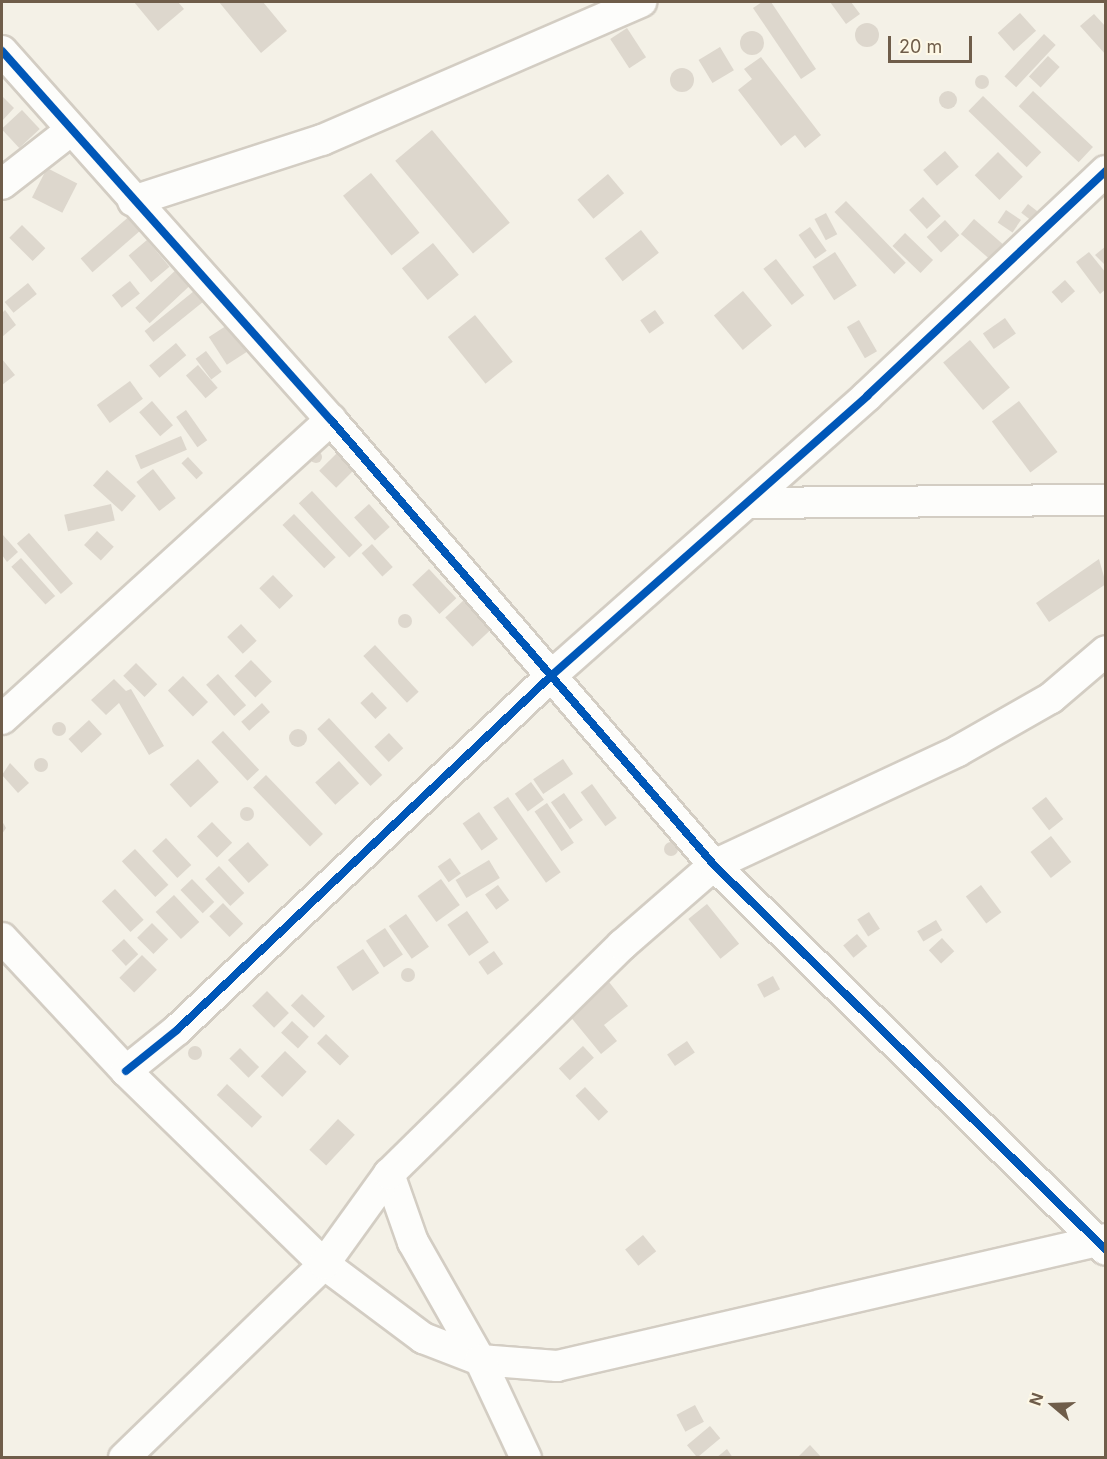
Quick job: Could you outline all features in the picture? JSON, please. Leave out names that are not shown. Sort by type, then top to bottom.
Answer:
[{"type":"street","points":[[133,201],[322,140],[641,2]]},
{"type":"street","points":[[2,51],[133,201],[331,420],[714,865],[1103,1243]]},
{"type":"street","points":[[2,184],[71,130]]},
{"type":"street","points":[[126,1071],[177,1030],[552,675],[747,503],[1106,171]]},
{"type":"street","points":[[2,718],[331,420]]},
{"type":"street","points":[[747,503],[1106,500]]},
{"type":"street","points":[[124,1458],[324,1264],[389,1174],[622,945],[714,865],[958,751],[1050,698],[1106,651]]},
{"type":"street","points":[[2,938],[126,1071],[324,1264],[423,1338],[480,1360],[557,1366],[1103,1243]]},
{"type":"street","points":[[389,1174],[413,1242],[480,1360],[526,1458]]},
{"type":"building","points":[[134,2],[178,2],[184,9],[158,31]]},
{"type":"building","points":[[219,2],[263,2],[287,31],[261,53]]},
{"type":"building","points":[[762,2],[771,2],[816,69],[801,79],[753,8]]},
{"type":"building","points":[[830,2],[851,2],[860,14],[846,24]]},
{"type":"building","points":[[1020,13],[1036,31],[1014,51],[998,33]]},
{"type":"building","points":[[1094,14],[1106,27],[1106,55],[1080,26]]},
{"type":"building","points":[[867,23],[876,26],[879,35],[876,44],[867,47],[858,44],[855,35],[858,26]]},
{"type":"building","points":[[627,28],[646,57],[629,68],[610,39]]},
{"type":"building","points":[[752,31],[761,34],[764,43],[761,52],[752,55],[743,52],[740,43],[743,34]]},
{"type":"building","points":[[1044,34],[1056,45],[1016,87],[1004,76]]},
{"type":"building","points":[[720,47],[734,70],[712,83],[699,60]]},
{"type":"building","points":[[1048,56],[1060,67],[1041,87],[1029,76]]},
{"type":"building","points":[[761,57],[821,135],[805,148],[795,135],[781,146],[738,90],[752,79],[744,69]]},
{"type":"building","points":[[682,68],[691,71],[694,80],[691,89],[682,92],[673,89],[670,80],[673,71]]},
{"type":"building","points":[[982,75],[987,77],[989,82],[987,87],[982,89],[977,87],[975,82],[977,77]]},
{"type":"building","points":[[948,91],[956,96],[957,100],[952,108],[948,109],[940,104],[939,100],[944,92]]},
{"type":"building","points":[[1033,91],[1093,147],[1079,162],[1019,106]]},
{"type":"building","points":[[2,96],[14,108],[2,121]]},
{"type":"building","points":[[983,96],[1041,152],[1027,167],[968,111]]},
{"type":"building","points":[[22,110],[40,129],[19,148],[2,129]]},
{"type":"building","points":[[432,130],[510,223],[473,254],[395,161]]},
{"type":"building","points":[[945,151],[959,167],[937,186],[923,170]]},
{"type":"building","points":[[998,152],[1023,177],[999,200],[975,175]]},
{"type":"building","points":[[47,168],[77,183],[62,213],[32,197]]},
{"type":"building","points":[[371,173],[419,233],[391,255],[343,196]]},
{"type":"building","points":[[608,174],[624,193],[593,219],[577,200]]},
{"type":"building","points":[[923,197],[941,216],[927,229],[909,210]]},
{"type":"building","points":[[846,201],[906,263],[894,274],[834,212]]},
{"type":"building","points":[[1028,204],[1041,214],[1034,223],[1021,213]]},
{"type":"building","points":[[1006,210],[1021,220],[1013,233],[998,222]]},
{"type":"building","points":[[826,213],[837,234],[826,240],[815,219]]},
{"type":"building","points":[[132,214],[144,228],[92,272],[81,259]]},
{"type":"building","points":[[974,219],[1005,246],[992,261],[961,234]]},
{"type":"building","points":[[945,220],[959,235],[941,252],[927,237]]},
{"type":"building","points":[[22,225],[45,248],[33,261],[9,238]]},
{"type":"building","points":[[810,227],[827,251],[815,259],[799,235]]},
{"type":"building","points":[[641,230],[659,253],[623,281],[605,258]]},
{"type":"building","points":[[905,233],[933,260],[921,273],[892,246]]},
{"type":"building","points":[[147,240],[169,267],[151,282],[129,255]]},
{"type":"building","points":[[433,243],[459,275],[428,300],[402,268]]},
{"type":"building","points":[[1106,246],[1106,266],[1095,255]]},
{"type":"building","points":[[835,252],[857,286],[834,300],[812,267]]},
{"type":"building","points":[[1089,252],[1106,273],[1106,289],[1100,294],[1076,262]]},
{"type":"building","points":[[776,259],[804,295],[792,305],[763,269]]},
{"type":"building","points":[[177,269],[191,284],[150,323],[135,308]]},
{"type":"building","points":[[1065,280],[1075,291],[1062,303],[1052,292]]},
{"type":"building","points":[[130,281],[140,294],[122,308],[112,295]]},
{"type":"building","points":[[28,283],[37,294],[13,313],[5,302]]},
{"type":"building","points":[[199,287],[208,298],[153,342],[145,331]]},
{"type":"building","points":[[743,291],[772,325],[743,350],[714,315]]},
{"type":"building","points":[[5,310],[16,325],[2,337],[2,313]]},
{"type":"building","points":[[655,310],[664,323],[649,333],[640,320]]},
{"type":"building","points":[[475,315],[513,362],[486,384],[448,337]]},
{"type":"building","points":[[1005,318],[1016,334],[994,349],[983,333]]},
{"type":"building","points":[[859,320],[877,351],[865,358],[847,327]]},
{"type":"building","points":[[229,324],[247,352],[227,365],[209,337]]},
{"type":"building","points":[[970,340],[1010,387],[983,410],[943,362]]},
{"type":"building","points":[[176,343],[186,355],[159,378],[149,365]]},
{"type":"building","points":[[206,351],[222,372],[211,380],[196,359]]},
{"type":"building","points":[[2,359],[15,375],[2,385]]},
{"type":"building","points":[[198,365],[218,388],[206,398],[186,375]]},
{"type":"building","points":[[130,381],[143,399],[110,423],[97,405]]},
{"type":"building","points":[[152,401],[173,425],[160,436],[139,412]]},
{"type":"building","points":[[1019,401],[1058,452],[1030,473],[992,421]]},
{"type":"building","points":[[186,410],[207,440],[197,447],[176,417]]},
{"type":"building","points":[[181,436],[187,450],[141,469],[135,456]]},
{"type":"building","points":[[318,451],[322,457],[318,463],[314,463],[310,455]]},
{"type":"building","points":[[339,451],[356,468],[336,488],[319,471]]},
{"type":"building","points":[[188,457],[203,473],[196,479],[181,463]]},
{"type":"building","points":[[153,469],[176,498],[159,511],[136,482]]},
{"type":"building","points":[[107,470],[136,496],[122,512],[93,486]]},
{"type":"building","points":[[312,491],[362,545],[349,557],[299,503]]},
{"type":"building","points":[[111,504],[115,521],[68,531],[64,515]]},
{"type":"building","points":[[369,504],[390,527],[375,540],[354,517]]},
{"type":"building","points":[[294,514],[336,557],[324,568],[282,525]]},
{"type":"building","points":[[97,531],[114,547],[101,561],[84,545]]},
{"type":"building","points":[[29,533],[73,584],[61,594],[17,543]]},
{"type":"building","points":[[3,535],[18,552],[7,562],[2,555]]},
{"type":"building","points":[[372,544],[393,567],[382,576],[362,553]]},
{"type":"building","points":[[21,558],[55,596],[45,605],[11,567]]},
{"type":"building","points":[[1099,559],[1106,584],[1049,622],[1036,603]]},
{"type":"building","points":[[429,569],[456,598],[439,614],[412,585]]},
{"type":"building","points":[[273,575],[293,596],[279,609],[259,588]]},
{"type":"building","points":[[465,599],[492,628],[473,647],[445,617]]},
{"type":"building","points":[[405,614],[410,616],[412,621],[410,626],[405,628],[400,626],[398,621],[400,616]]},
{"type":"building","points":[[241,624],[257,641],[243,654],[227,637]]},
{"type":"building","points":[[375,645],[419,692],[407,703],[363,656]]},
{"type":"building","points":[[251,660],[272,682],[255,698],[234,676]]},
{"type":"building","points":[[136,663],[157,684],[144,697],[123,676]]},
{"type":"building","points":[[218,674],[246,705],[234,716],[206,685]]},
{"type":"building","points":[[183,676],[208,702],[193,716],[168,691]]},
{"type":"building","points":[[114,679],[126,691],[131,689],[164,746],[149,755],[119,703],[106,715],[91,700]]},
{"type":"building","points":[[372,692],[387,708],[375,719],[360,703]]},
{"type":"building","points":[[262,703],[270,712],[249,731],[241,722]]},
{"type":"building","points":[[329,718],[382,775],[370,786],[317,729]]},
{"type":"building","points":[[89,720],[102,734],[81,753],[69,739]]},
{"type":"building","points":[[59,722],[64,724],[66,729],[64,734],[59,736],[54,734],[52,729],[54,724]]},
{"type":"building","points":[[298,729],[304,732],[307,738],[304,744],[298,747],[292,744],[289,738],[292,732]]},
{"type":"building","points":[[223,731],[259,770],[247,781],[211,742]]},
{"type":"building","points":[[389,733],[403,748],[389,762],[374,747]]},
{"type":"building","points":[[41,758],[46,760],[48,765],[46,770],[41,772],[36,770],[34,765],[36,760]]},
{"type":"building","points":[[198,759],[219,782],[191,807],[170,784]]},
{"type":"building","points":[[563,759],[573,774],[543,794],[533,779]]},
{"type":"building","points":[[339,761],[359,783],[335,805],[315,782]]},
{"type":"building","points":[[10,763],[29,783],[18,793],[2,775]]},
{"type":"building","points":[[266,775],[323,834],[310,846],[253,788]]},
{"type":"building","points":[[531,782],[544,800],[528,812],[515,794]]},
{"type":"building","points":[[592,784],[617,818],[605,826],[581,792]]},
{"type":"building","points":[[564,793],[583,820],[570,829],[551,802]]},
{"type":"building","points":[[508,797],[561,872],[546,883],[493,807]]},
{"type":"building","points":[[1046,797],[1063,819],[1049,830],[1032,808]]},
{"type":"building","points":[[547,803],[574,843],[561,851],[535,811]]},
{"type":"building","points":[[247,807],[252,809],[254,814],[252,819],[247,821],[242,819],[240,814],[242,809]]},
{"type":"building","points":[[479,812],[498,839],[482,851],[463,823]]},
{"type":"building","points":[[2,821],[6,828],[2,834]]},
{"type":"building","points":[[212,822],[232,843],[217,857],[197,837]]},
{"type":"building","points":[[1051,836],[1071,862],[1051,878],[1031,852]]},
{"type":"building","points":[[166,838],[191,865],[177,878],[152,851]]},
{"type":"building","points":[[248,842],[269,865],[249,883],[228,860]]},
{"type":"building","points":[[671,842],[676,844],[678,849],[676,854],[671,856],[666,854],[664,849],[666,844]]},
{"type":"building","points":[[135,849],[168,885],[155,897],[122,861]]},
{"type":"building","points":[[450,858],[461,874],[449,882],[438,867]]},
{"type":"building","points":[[489,860],[500,878],[466,898],[456,880]]},
{"type":"building","points":[[219,866],[244,893],[230,906],[205,879]]},
{"type":"building","points":[[192,879],[214,902],[203,913],[180,890]]},
{"type":"building","points":[[441,879],[460,905],[436,922],[418,896]]},
{"type":"building","points":[[498,885],[509,900],[496,910],[485,894]]},
{"type":"building","points":[[981,885],[1001,912],[986,924],[966,896]]},
{"type":"building","points":[[115,889],[144,920],[130,932],[102,901]]},
{"type":"building","points":[[174,895],[199,922],[181,939],[156,912]]},
{"type":"building","points":[[223,903],[243,924],[229,937],[209,916]]},
{"type":"building","points":[[707,904],[739,944],[720,959],[688,919]]},
{"type":"building","points":[[467,911],[489,942],[469,956],[447,925]]},
{"type":"building","points":[[869,912],[880,929],[868,936],[857,920]]},
{"type":"building","points":[[406,914],[429,947],[412,959],[389,926]]},
{"type":"building","points":[[936,920],[942,930],[923,942],[917,931]]},
{"type":"building","points":[[152,923],[168,939],[153,954],[137,938]]},
{"type":"building","points":[[385,928],[403,955],[384,967],[366,941]]},
{"type":"building","points":[[857,934],[867,946],[853,958],[843,946]]},
{"type":"building","points":[[942,938],[954,951],[941,963],[929,950]]},
{"type":"building","points":[[124,939],[138,954],[126,966],[112,951]]},
{"type":"building","points":[[363,949],[379,973],[353,991],[336,967]]},
{"type":"building","points":[[494,951],[503,964],[488,975],[478,962]]},
{"type":"building","points":[[142,955],[157,970],[134,992],[119,978]]},
{"type":"building","points":[[408,968],[413,970],[415,975],[413,980],[408,982],[403,980],[401,975],[403,970]]},
{"type":"building","points":[[773,976],[780,989],[764,998],[757,984]]},
{"type":"building","points":[[609,982],[628,1006],[604,1025],[617,1041],[601,1054],[569,1015]]},
{"type":"building","points":[[267,991],[289,1013],[274,1028],[252,1006]]},
{"type":"building","points":[[302,994],[325,1016],[314,1028],[291,1006]]},
{"type":"building","points":[[292,1021],[309,1037],[298,1048],[281,1033]]},
{"type":"building","points":[[326,1034],[349,1056],[340,1066],[317,1043]]},
{"type":"building","points":[[687,1041],[695,1053],[675,1066],[667,1054]]},
{"type":"building","points":[[195,1046],[200,1048],[202,1053],[200,1058],[195,1060],[190,1058],[188,1053],[190,1048]]},
{"type":"building","points":[[583,1046],[594,1058],[570,1080],[559,1069]]},
{"type":"building","points":[[240,1048],[259,1067],[248,1078],[229,1059]]},
{"type":"building","points":[[285,1051],[307,1072],[282,1097],[261,1076]]},
{"type":"building","points":[[227,1084],[262,1117],[252,1128],[217,1095]]},
{"type":"building","points":[[585,1087],[608,1112],[599,1121],[575,1096]]},
{"type":"building","points":[[338,1119],[355,1135],[326,1165],[309,1150]]},
{"type":"building","points":[[643,1235],[656,1251],[638,1266],[625,1249]]},
{"type":"building","points":[[695,1405],[704,1422],[685,1432],[676,1415]]},
{"type":"building","points":[[710,1426],[720,1438],[697,1458],[687,1445]]},
{"type":"building","points":[[810,1445],[822,1458],[797,1458]]},
{"type":"building","points":[[727,1449],[733,1458],[716,1458]]},
{"type":"cycle path","points":[[2,51],[331,420],[714,865],[1106,1250]]},
{"type":"cycle path","points":[[126,1071],[177,1030],[552,675],[867,396],[1106,171]]}]
